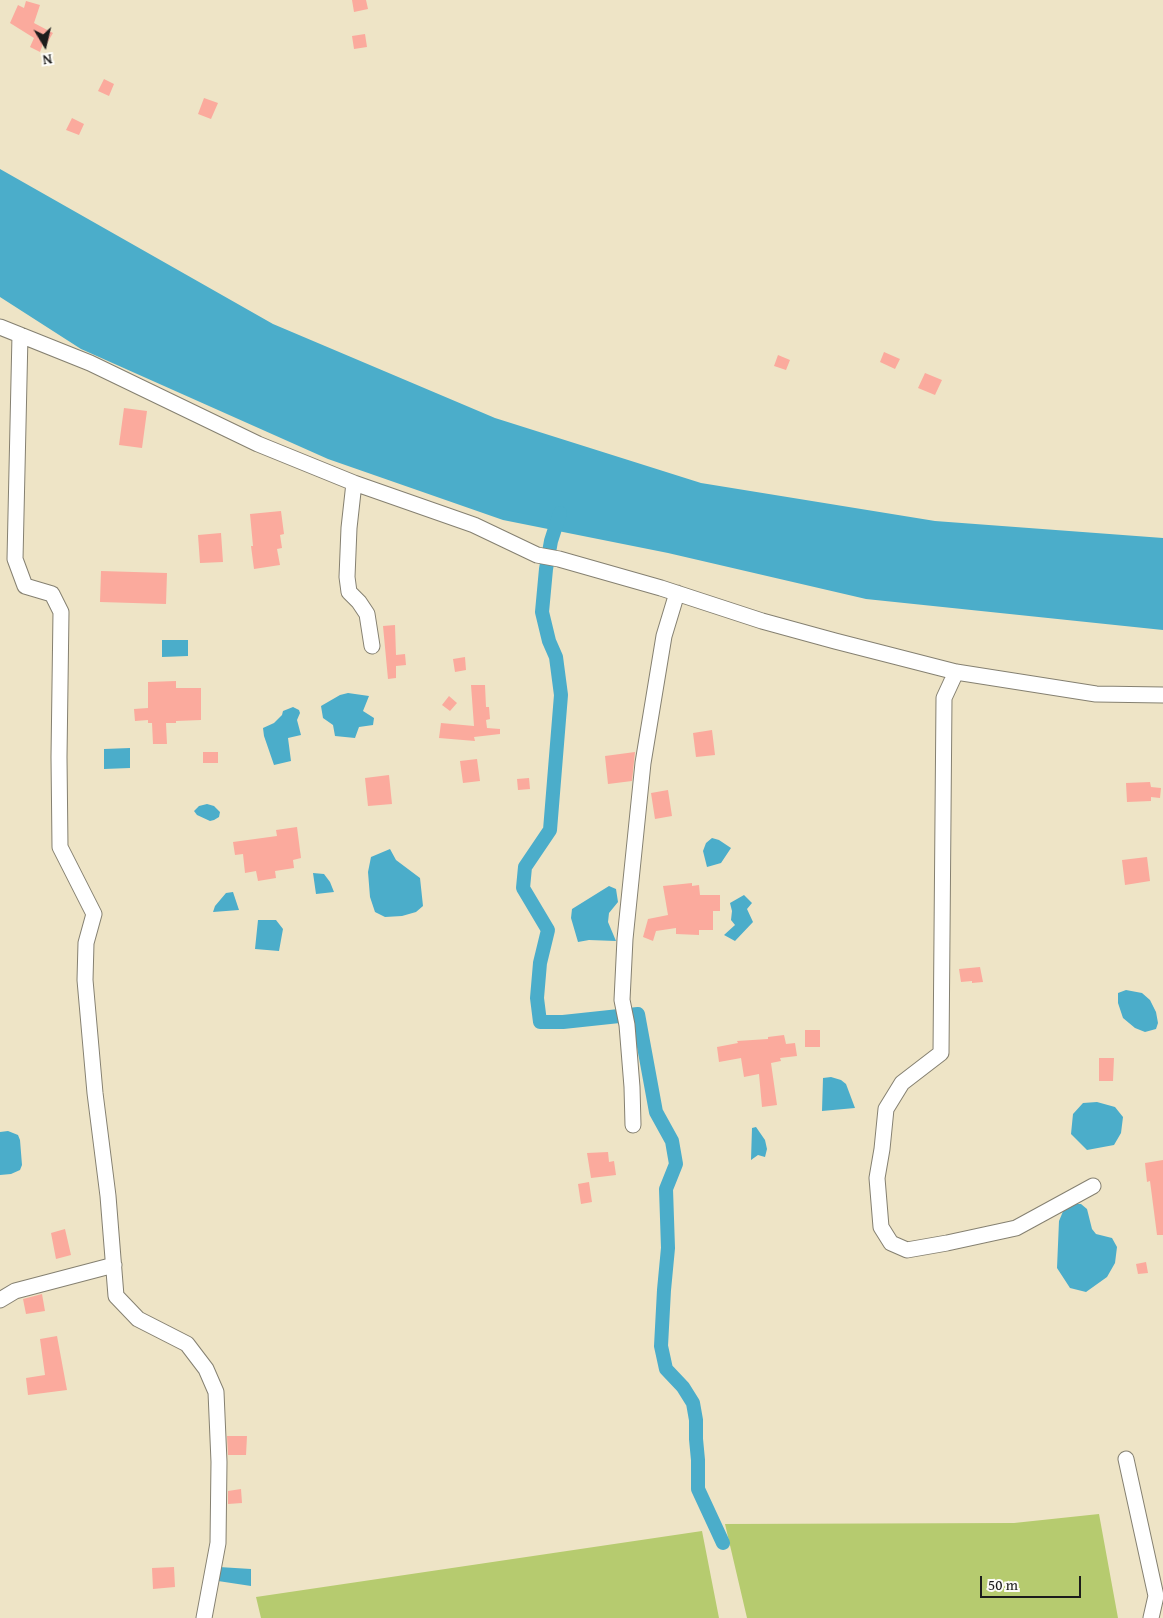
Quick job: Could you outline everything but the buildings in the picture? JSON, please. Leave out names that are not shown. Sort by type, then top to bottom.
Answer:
[{"type":"street","points":[[0,327],[90,363],[258,444],[354,483],[474,525],[537,555],[558,559],[677,593],[834,642],[956,672],[1096,694],[1163,695]]},
{"type":"street","points":[[20,334],[15,559],[25,586],[52,594],[61,612],[60,847],[94,914],[86,943],[85,980],[116,1296],[138,1319],[187,1344],[206,1369],[216,1392],[219,1462],[218,1544],[204,1618]]},
{"type":"street","points":[[354,483],[349,528],[347,577],[349,592],[367,614],[372,646]]},
{"type":"street","points":[[633,1125],[632,1087],[622,1000],[625,939],[643,763],[664,636],[677,593]]},
{"type":"street","points":[[956,672],[944,698],[942,1053],[902,1082],[886,1109],[882,1149],[876,1178],[881,1227],[891,1243],[907,1250],[947,1243],[1016,1228],[1093,1186]]},
{"type":"street","points":[[0,1300],[15,1291],[114,1265]]},
{"type":"street","points":[[1126,1459],[1156,1596],[1151,1618]]},
{"type":"green space","points":[[1099,1514],[1118,1618],[747,1618],[725,1524],[1014,1523]]},
{"type":"green space","points":[[702,1531],[719,1618],[261,1618],[256,1597]]},
{"type":"water","points":[[0,169],[273,324],[495,418],[701,483],[935,521],[1163,538],[1163,630],[866,599],[668,553],[503,520],[328,459],[81,349],[0,297]]},
{"type":"water","points":[[162,640],[188,640],[188,656],[162,657]]},
{"type":"water","points":[[348,693],[369,696],[363,711],[374,718],[373,725],[359,727],[355,738],[335,736],[333,725],[323,718],[321,706],[340,695]]},
{"type":"water","points":[[293,707],[299,710],[300,713],[297,720],[301,735],[288,738],[291,761],[274,765],[263,728],[274,723],[282,715],[283,711]]},
{"type":"water","points":[[130,748],[130,768],[104,769],[104,749]]},
{"type":"water","points":[[207,804],[214,806],[220,812],[219,817],[210,821],[197,815],[194,811],[199,806]]},
{"type":"water","points":[[712,838],[731,848],[721,863],[707,867],[703,851],[706,843]]},
{"type":"water","points":[[390,849],[396,860],[420,878],[423,906],[416,912],[402,916],[385,917],[375,912],[370,897],[368,872],[371,857]]},
{"type":"water","points":[[313,873],[324,874],[334,892],[316,894]]},
{"type":"water","points":[[609,886],[616,889],[618,902],[609,913],[608,922],[616,941],[589,940],[578,942],[571,918],[572,909]]},
{"type":"water","points":[[233,892],[239,910],[213,912],[215,906],[226,893]]},
{"type":"water","points":[[744,895],[752,903],[747,909],[753,922],[735,941],[724,935],[735,925],[731,920],[732,911],[730,903]]},
{"type":"water","points":[[258,920],[276,920],[283,929],[279,951],[255,949]]},
{"type":"water","points":[[1126,990],[1142,993],[1150,1000],[1156,1012],[1158,1023],[1156,1029],[1145,1032],[1135,1028],[1123,1018],[1118,1003],[1118,993]]},
{"type":"water","points":[[831,1077],[841,1080],[846,1084],[855,1108],[822,1111],[823,1078]]},
{"type":"water","points":[[1097,1102],[1115,1107],[1123,1117],[1121,1133],[1114,1145],[1087,1150],[1071,1134],[1073,1114],[1083,1103]]},
{"type":"water","points":[[756,1127],[765,1140],[767,1149],[765,1157],[758,1155],[751,1160],[752,1128]]},
{"type":"water","points":[[8,1131],[18,1135],[22,1165],[20,1170],[11,1174],[0,1175],[0,1132]]},
{"type":"water","points":[[1074,1204],[1081,1204],[1087,1209],[1092,1229],[1096,1234],[1112,1238],[1117,1247],[1115,1263],[1107,1277],[1086,1292],[1070,1288],[1057,1268],[1059,1221],[1064,1209]]},
{"type":"water","points":[[219,1567],[251,1569],[251,1586],[218,1581]]},
{"type":"waterway","points":[[560,513],[551,541],[542,612],[549,641],[556,657],[561,695],[550,830],[525,867],[523,888],[548,930],[540,963],[537,998],[540,1022],[563,1022],[638,1014],[656,1112],[672,1141],[676,1164],[666,1189],[668,1248],[661,1346],[666,1369],[683,1387],[693,1403],[696,1420],[698,1489],[723,1543]]}]
